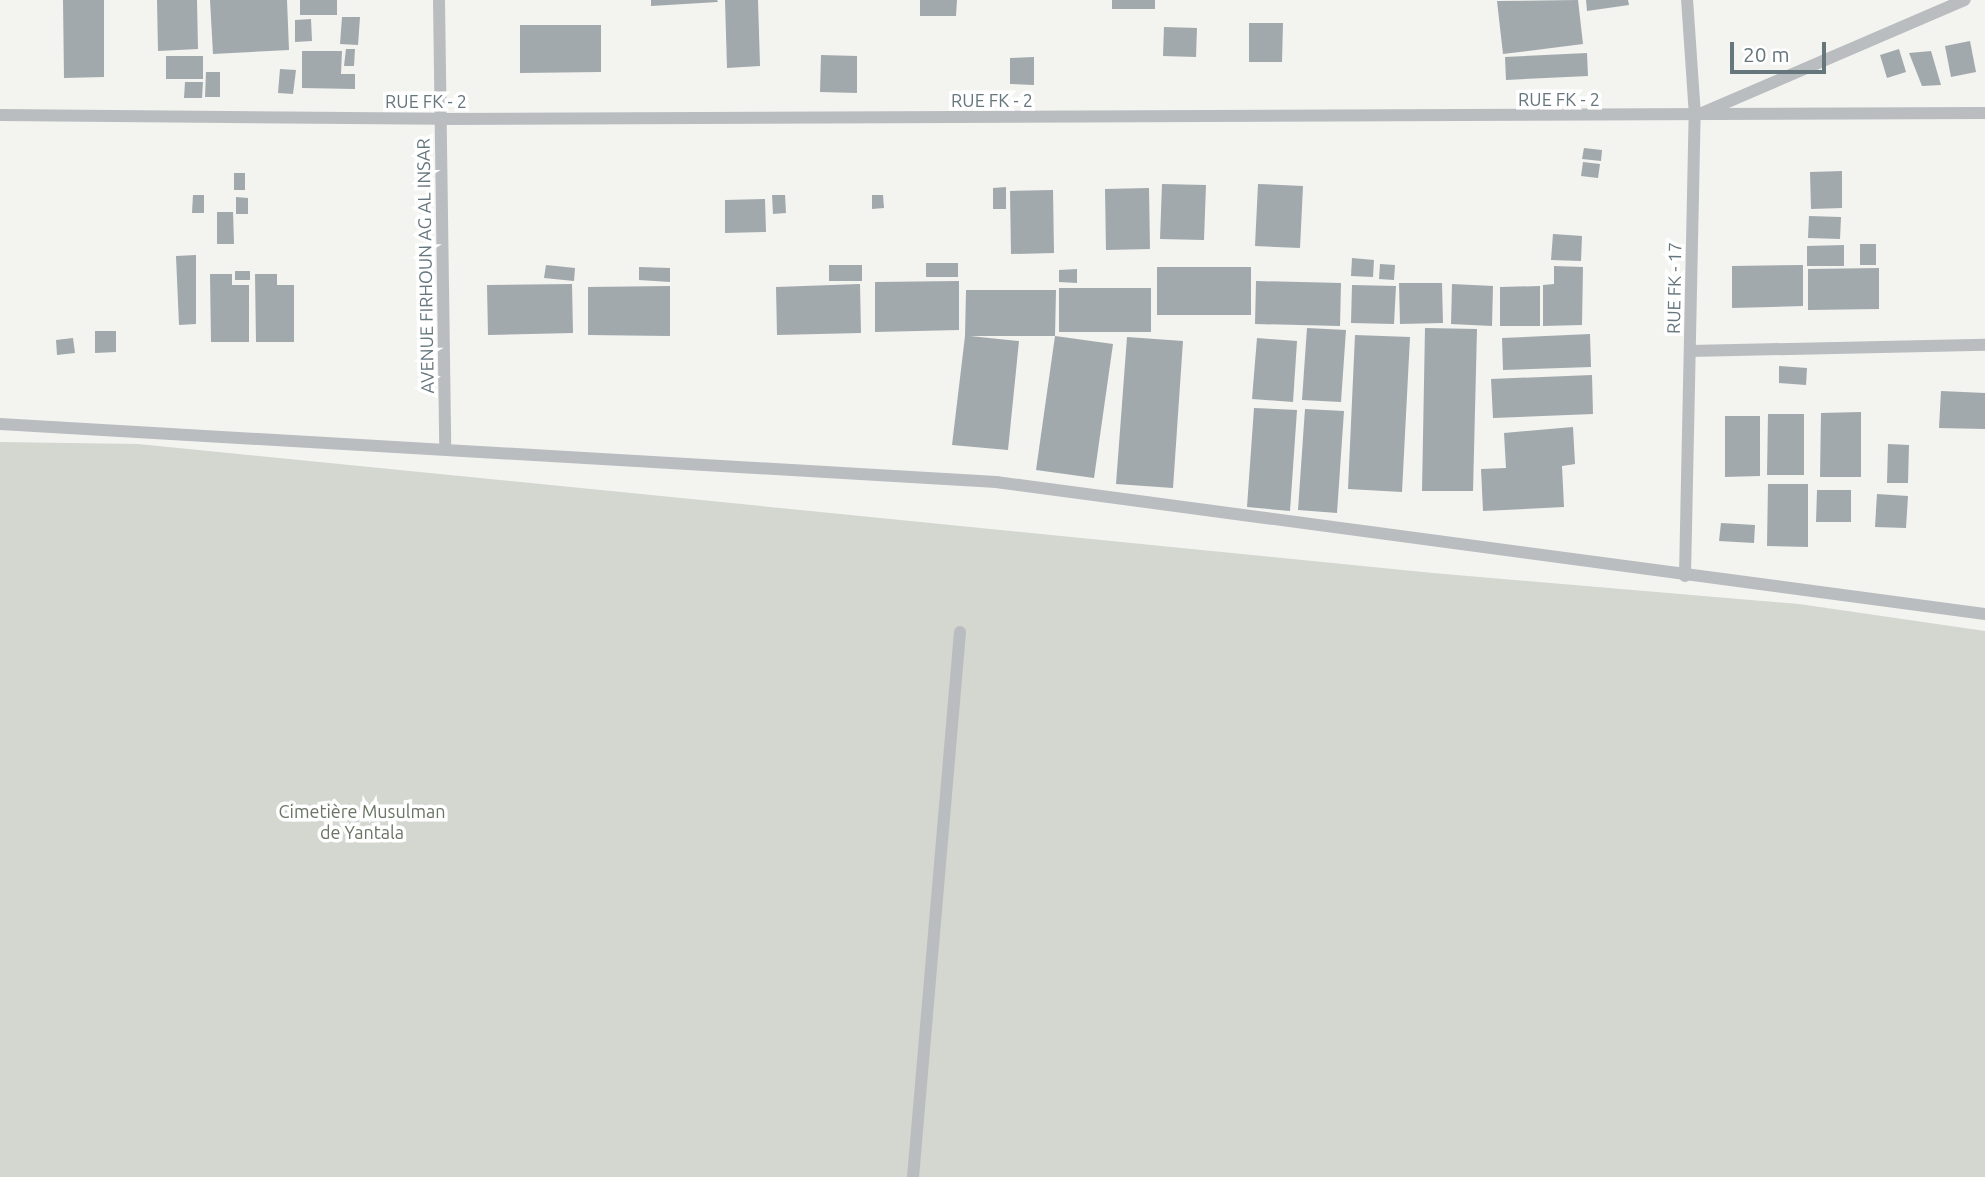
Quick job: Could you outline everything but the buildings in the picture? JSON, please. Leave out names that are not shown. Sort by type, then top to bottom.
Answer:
[{"type":"street","name":"AVENUE FIRHOUN AG AL INSAR","points":[[439,0],[445,448]]},
{"type":"street","name":"RUE FK - 17","points":[[1685,576],[1695,116],[1687,0]]},
{"type":"street","points":[[1695,116],[1965,0]]},
{"type":"street","name":"RUE FK - 2","points":[[0,115],[441,119],[1985,113]]},
{"type":"street","points":[[1690,351],[1985,345]]},
{"type":"street","points":[[0,424],[996,482],[1985,614]]},
{"type":"street","points":[[913,1177],[960,632]]},
{"type":"green space","name":"Cimetière Musulman de Yantala","points":[[0,442],[138,444],[1433,573],[1799,604],[1985,631],[1985,1177],[0,1177]]}]
